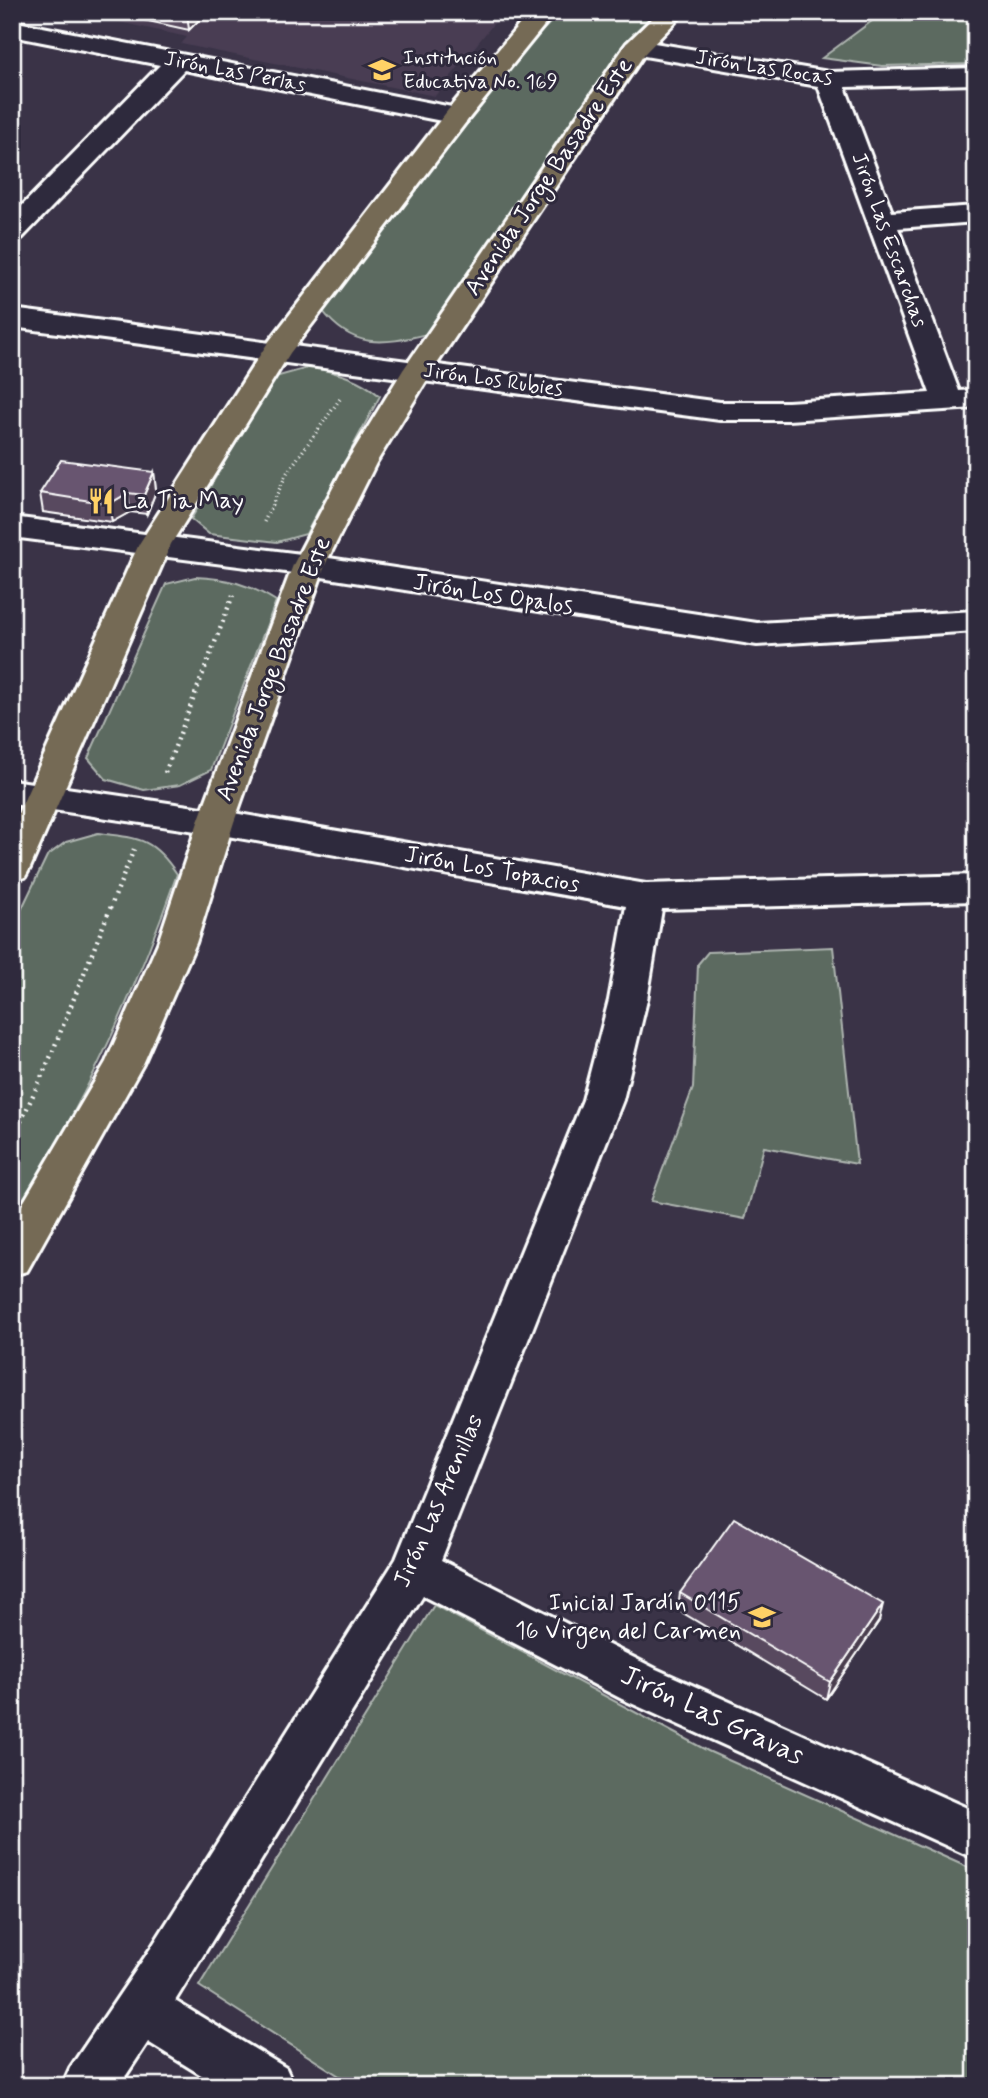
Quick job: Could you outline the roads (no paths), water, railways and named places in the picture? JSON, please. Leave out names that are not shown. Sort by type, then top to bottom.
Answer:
[{"type":"main road","points":[[12,868],[27,795],[155,544],[277,351],[457,116],[543,12]]},
{"type":"main road","name":"Avenida Jorge Basadre Este","points":[[12,1259],[124,1064],[177,943],[216,822],[309,565],[361,463],[418,369],[636,48],[673,12]]},
{"type":"street","name":"Jirón Las Perlas","points":[[12,29],[457,116]]},
{"type":"street","name":"Jirón Las Rocas","points":[[636,48],[829,80],[976,76]]},
{"type":"street","points":[[12,232],[178,61]]},
{"type":"street","name":"Jirón Las Escarchas","points":[[829,80],[883,221],[962,400]]},
{"type":"street","points":[[883,221],[976,214]]},
{"type":"street","name":"Jirón Los Rubies","points":[[12,318],[418,369],[720,411],[788,411],[962,400]]},
{"type":"street","name":"Jirón Los Opalos","points":[[12,527],[309,565],[645,619],[757,634],[976,621]]},
{"type":"street","name":"Jirón Los Topacios","points":[[27,795],[216,822],[646,897],[973,896]]},
{"type":"street","name":"Jirón Las Arenillas","points":[[88,2086],[141,2009],[415,1569],[603,1100],[628,1000],[646,897]]},
{"type":"street","name":"Jirón Las Gravas","points":[[415,1569],[639,1684],[976,1836]]},
{"type":"street","points":[[141,2009],[268,2086]]},
{"type":"place","name":"Institución Educativa No. 169","points":[[382,70]]},
{"type":"place","name":"La Tia May","points":[[101,501]]},
{"type":"place","name":"Inicial Jardín 0115 16 Virgen del Carmen","points":[[762,1617]]}]
